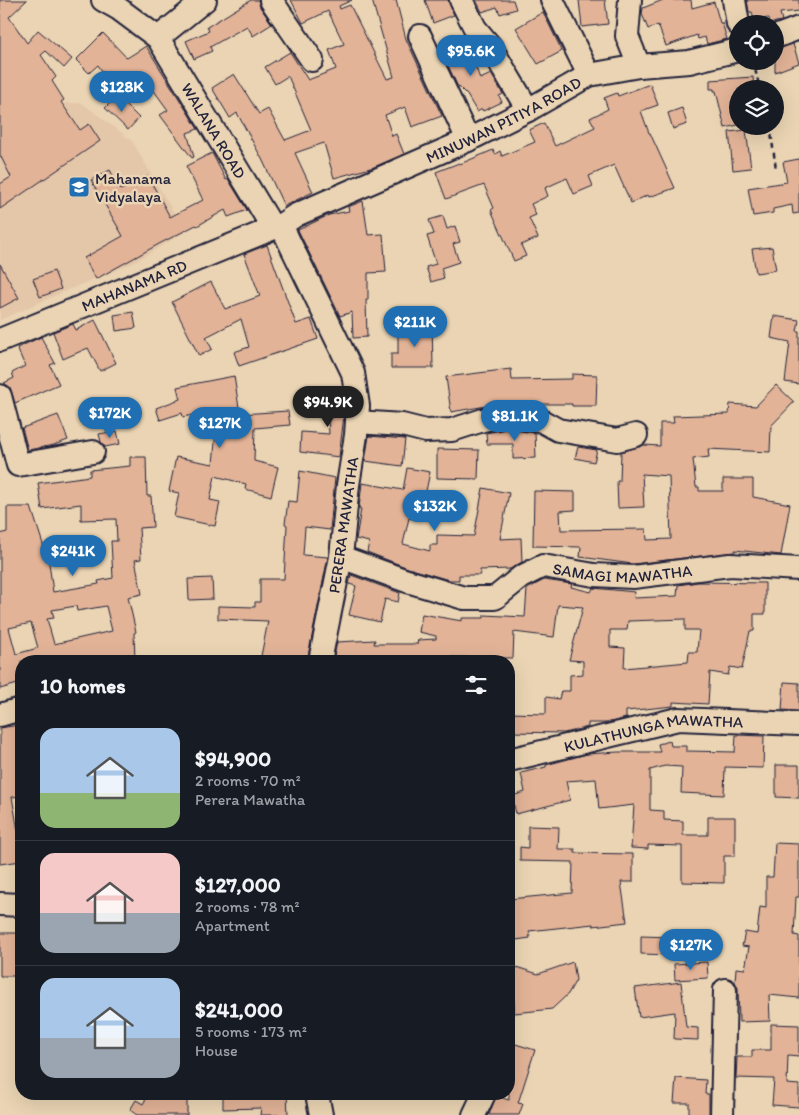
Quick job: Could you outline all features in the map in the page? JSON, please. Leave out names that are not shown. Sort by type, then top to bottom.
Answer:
[{"type":"street","name":"WALANA ROAD","points":[[102,0],[119,9],[158,38],[274,228]]},
{"type":"street","points":[[158,38],[205,0]]},
{"type":"street","points":[[271,0],[312,60]]},
{"type":"street","points":[[461,0],[475,28],[490,46],[528,110]]},
{"type":"street","points":[[552,0],[589,75]]},
{"type":"street","points":[[630,0],[627,36],[639,66]]},
{"type":"street","points":[[734,0],[736,15]]},
{"type":"street","points":[[784,34],[799,28]]},
{"type":"street","points":[[420,36],[468,140]]},
{"type":"street","name":"MINUWAN PITIYA ROAD","points":[[274,228],[296,215],[468,140],[528,110],[589,75],[639,66],[689,62],[729,52]]},
{"type":"street","name":"MAHANAMA RD","points":[[0,340],[274,228]]},
{"type":"street","name":"PERERA MAWATHA","points":[[274,228],[353,373],[358,406],[348,485],[342,557],[321,655]]},
{"type":"street","points":[[0,396],[18,465],[93,452]]},
{"type":"street","points":[[357,422],[402,426],[426,431],[452,430],[484,420],[506,416],[540,420],[558,430],[617,440],[636,435]]},
{"type":"street","name":"SAMAGI MAWATHA","points":[[342,557],[404,580],[464,598],[495,598],[521,577],[543,566],[594,576],[633,577],[730,565],[799,569]]},
{"type":"street","points":[[0,715],[15,711]]},
{"type":"street","name":"KULATHUNGA MAWATHA","points":[[515,759],[678,719],[799,724]]},
{"type":"street","points":[[0,904],[15,905]]},
{"type":"street","points":[[722,1115],[725,990]]},
{"type":"street","points":[[474,1115],[481,1100]]},
{"type":"path","points":[[771,135],[776,169]]},
{"type":"shaded area","name":"Mahanama Vidyalaya","points":[[0,65],[39,123],[66,103],[82,103],[132,141],[185,232],[133,263],[0,320]]},
{"type":"building","points":[[0,0],[27,0],[9,17],[27,43],[38,30],[72,59],[64,68],[46,51],[41,55],[56,77],[52,81],[64,100],[61,102],[80,130],[89,124],[100,141],[0,209],[0,184],[11,177],[0,155]]},
{"type":"building","points":[[251,0],[258,0],[260,7],[272,24],[253,36],[247,26],[210,47],[212,51],[194,59],[186,41],[209,31],[207,27]]},
{"type":"building","points":[[291,0],[352,0],[339,6],[340,9],[350,5],[387,79],[394,77],[372,0],[396,0],[406,39],[442,116],[412,127],[405,107],[385,115],[392,136],[396,134],[404,154],[374,167],[334,178],[324,143],[295,153],[313,192],[284,206],[262,159],[237,113],[230,118],[212,88],[234,74],[259,114],[268,109],[285,140],[311,130],[288,76],[275,84],[265,67],[290,52],[308,80],[336,69],[329,50],[344,44],[328,11],[303,23]]},
{"type":"building","points":[[425,0],[448,0],[454,15],[433,23]]},
{"type":"building","points":[[476,0],[513,0],[516,9],[500,14],[497,7],[482,12]]},
{"type":"building","points":[[579,0],[605,0],[608,24],[582,27]]},
{"type":"building","points":[[663,0],[691,0],[692,8],[714,2],[727,39],[707,44],[705,37],[698,39],[697,35],[666,46],[658,25],[648,29],[642,14],[643,8]]},
{"type":"building","points":[[747,0],[799,0],[799,11],[780,13],[780,15],[753,15],[752,12],[749,12]]},
{"type":"building","points":[[543,12],[562,51],[538,64],[516,28]]},
{"type":"building","points":[[103,33],[127,58],[146,46],[198,129],[187,133],[194,157],[192,158],[160,115],[168,110],[152,88],[145,93],[131,74],[112,86],[98,65],[89,73],[76,60]]},
{"type":"building","points":[[466,39],[480,79],[491,74],[503,94],[499,96],[502,102],[483,111],[482,109],[477,112],[467,95],[457,85],[440,48]]},
{"type":"building","points":[[793,44],[799,63],[784,69],[784,47]]},
{"type":"building","points":[[753,77],[753,80],[729,80],[729,127],[725,128],[716,91],[710,89],[710,80]]},
{"type":"building","points":[[650,84],[658,105],[641,111],[649,133],[675,188],[649,197],[648,195],[631,203],[614,165],[589,176],[593,186],[574,194],[567,178],[545,188],[548,196],[531,204],[536,215],[529,218],[538,238],[521,245],[526,256],[514,261],[491,210],[494,208],[484,185],[446,199],[436,172],[493,150],[495,154],[500,151],[502,156],[535,142],[529,130],[544,123],[555,146],[595,127],[590,118],[608,109],[604,98],[617,93],[618,96]]},
{"type":"building","points":[[117,96],[139,118],[128,130],[105,108]]},
{"type":"building","points":[[682,108],[687,124],[673,129],[668,113]]},
{"type":"building","points":[[729,135],[747,135],[751,168],[733,170]]},
{"type":"building","points":[[212,153],[226,180],[228,179],[247,210],[228,217],[225,210],[96,279],[84,258],[123,236],[91,180],[110,170],[121,190],[148,176],[170,217],[203,200],[186,166]]},
{"type":"building","points":[[799,159],[799,213],[793,214],[792,205],[773,209],[773,213],[753,216],[748,188],[787,182],[783,162]]},
{"type":"building","points":[[363,201],[368,235],[383,234],[386,272],[368,273],[368,300],[366,300],[367,337],[353,338],[352,312],[340,316],[298,230],[329,215],[349,211],[348,207]]},
{"type":"building","points":[[443,216],[447,229],[455,226],[460,242],[453,244],[459,262],[441,268],[444,278],[431,282],[426,267],[436,264],[427,236],[434,234],[429,220]]},
{"type":"building","points":[[267,245],[296,324],[311,319],[318,339],[239,366],[234,352],[249,347],[241,319],[206,337],[212,349],[199,356],[172,302],[211,282],[225,309],[260,296],[244,254]]},
{"type":"building","points":[[772,247],[776,270],[756,273],[752,249]]},
{"type":"building","points":[[0,264],[19,298],[0,308]]},
{"type":"building","points":[[54,271],[61,289],[40,297],[33,279]]},
{"type":"building","points":[[133,312],[136,328],[116,331],[114,315]]},
{"type":"building","points":[[774,316],[799,320],[797,331],[799,331],[799,384],[785,382],[790,342],[771,338]]},
{"type":"building","points":[[432,319],[433,368],[391,368],[391,354],[398,354],[398,335],[416,334],[416,320]]},
{"type":"building","points":[[95,320],[116,363],[100,371],[88,348],[63,359],[53,332],[73,324],[76,330]]},
{"type":"building","points":[[41,337],[55,363],[50,365],[59,384],[15,403],[10,387],[4,383],[14,378],[12,373],[25,366],[17,348]]},
{"type":"building","points":[[511,369],[512,380],[572,379],[572,374],[597,375],[596,406],[535,404],[535,406],[504,403],[451,412],[446,377]]},
{"type":"building","points":[[234,376],[240,414],[288,411],[290,425],[255,428],[254,461],[278,467],[271,496],[245,489],[246,484],[215,476],[210,500],[220,502],[215,526],[174,517],[179,493],[169,491],[176,457],[213,464],[218,410],[183,417],[182,413],[160,420],[156,408],[180,399],[177,387]]},
{"type":"building","points":[[776,385],[794,402],[771,426],[770,452],[708,449],[709,457],[693,459],[696,487],[699,487],[699,491],[723,491],[723,479],[753,479],[753,497],[790,504],[781,555],[735,550],[735,552],[633,564],[580,557],[581,547],[533,546],[534,491],[575,492],[575,510],[560,511],[561,530],[646,529],[647,540],[671,539],[669,476],[642,474],[644,507],[618,508],[617,481],[620,481],[621,452],[644,445],[660,446],[660,423],[674,423],[673,416],[729,414],[730,404],[756,406]]},
{"type":"building","points":[[342,388],[345,407],[339,457],[300,452],[301,432],[329,434],[326,389]]},
{"type":"building","points":[[58,415],[68,440],[28,450],[22,428]]},
{"type":"building","points":[[506,429],[535,433],[536,458],[513,459],[513,444],[487,444],[486,433]]},
{"type":"building","points":[[117,431],[120,444],[105,447],[101,442],[99,434]]},
{"type":"building","points":[[369,436],[405,439],[402,466],[365,461]]},
{"type":"building","points":[[578,447],[597,450],[594,462],[575,458]]},
{"type":"building","points":[[437,449],[479,450],[478,479],[437,478]]},
{"type":"building","points":[[130,457],[146,457],[147,496],[151,496],[153,527],[139,528],[141,559],[135,560],[142,594],[128,597],[136,632],[134,633],[135,655],[15,655],[15,685],[0,689],[0,534],[7,532],[7,507],[31,507],[49,563],[53,592],[99,584],[98,581],[113,578],[111,541],[117,541],[116,519],[81,520],[81,504],[42,509],[38,483],[90,476],[90,470],[130,466]],"holes":[[[76,606],[77,611],[106,606],[112,631],[54,644],[47,619],[54,618],[52,610]],[[31,623],[38,648],[16,654],[9,628]]]},
{"type":"building","points":[[407,468],[430,472],[420,520],[409,518],[403,544],[430,551],[430,545],[437,545],[437,535],[474,536],[483,488],[509,493],[500,539],[521,538],[522,562],[510,569],[480,570],[480,575],[459,575],[459,580],[449,580],[408,568],[367,552],[369,542],[356,539],[361,509],[359,508],[362,483],[403,490]]},
{"type":"building","points":[[300,471],[335,478],[330,530],[305,527],[303,555],[328,557],[308,655],[261,655],[268,621],[218,619],[218,606],[255,607],[255,602],[260,602],[260,579],[284,579],[287,525],[285,524],[288,501],[297,502]]},
{"type":"building","points":[[351,575],[400,593],[398,602],[385,599],[380,622],[349,615],[356,586],[349,584]]},
{"type":"building","points":[[212,578],[213,599],[189,600],[188,579]]},
{"type":"building","points":[[544,580],[572,584],[571,587],[591,592],[593,588],[635,592],[634,598],[677,596],[678,585],[698,582],[765,583],[765,614],[754,614],[754,631],[750,631],[742,669],[730,667],[728,675],[710,672],[708,704],[673,702],[673,706],[626,711],[626,718],[606,723],[588,723],[588,727],[564,733],[515,732],[515,713],[546,714],[546,697],[559,699],[561,691],[570,691],[570,675],[583,674],[583,661],[569,660],[583,607],[558,605],[554,637],[514,632],[513,655],[334,655],[337,642],[375,640],[374,644],[417,644],[418,640],[436,639],[436,636],[419,632],[422,614],[462,621],[462,618],[484,618],[484,615],[525,617],[527,589]],"holes":[[[685,619],[685,630],[699,630],[697,652],[689,652],[688,662],[624,668],[625,648],[610,647],[610,630],[627,630],[628,621]]]},
{"type":"building","points":[[784,682],[799,683],[799,711],[782,710]]},
{"type":"building","points":[[15,726],[15,797],[12,797],[15,814],[15,862],[0,864],[0,728]]},
{"type":"building","points":[[736,735],[764,736],[763,768],[725,767],[724,795],[681,793],[682,767],[665,766],[650,770],[650,810],[664,811],[664,820],[683,821],[683,835],[708,835],[708,817],[735,817],[735,856],[724,856],[724,883],[682,882],[682,846],[648,845],[648,849],[631,848],[634,805],[599,809],[596,779],[566,781],[570,800],[516,814],[515,795],[525,792],[521,773],[546,767],[546,765],[587,754],[660,752],[658,744],[670,741],[671,746],[686,746],[686,751],[735,752]]},
{"type":"building","points":[[776,765],[799,765],[799,798],[776,797]]},
{"type":"building","points":[[528,826],[559,827],[558,849],[575,849],[575,853],[633,854],[633,882],[621,882],[627,922],[529,931],[530,938],[515,940],[515,898],[572,893],[573,862],[520,861],[520,847],[528,848]]},
{"type":"building","points":[[775,843],[799,844],[799,897],[796,897],[794,935],[799,936],[799,998],[769,995],[770,1021],[739,1022],[738,988],[735,982],[736,968],[745,969],[749,947],[742,946],[745,932],[757,934],[760,907],[766,908],[766,877],[773,877]]},
{"type":"building","points":[[0,933],[15,933],[15,976],[0,976]]},
{"type":"building","points":[[641,936],[672,937],[672,955],[641,954]]},
{"type":"building","points":[[573,962],[576,980],[568,994],[552,1009],[515,1013],[515,967],[538,974]]},
{"type":"building","points":[[707,962],[708,978],[675,980],[674,964]]},
{"type":"building","points":[[681,982],[686,1027],[698,1028],[698,1040],[674,1039],[675,1012],[639,1017],[635,988]]},
{"type":"building","points":[[771,1024],[799,1025],[799,1056],[788,1055],[787,1084],[799,1085],[799,1107],[772,1105],[774,1079],[736,1078],[737,1057],[752,1057],[752,1050],[771,1050]]},
{"type":"building","points":[[515,1044],[535,1050],[518,1103],[523,1104],[519,1115],[489,1115],[495,1100],[515,1100]]},
{"type":"building","points":[[676,1078],[706,1080],[705,1094],[709,1094],[709,1115],[689,1115],[689,1103],[674,1103]]},
{"type":"building","points":[[136,1100],[143,1104],[145,1100],[187,1100],[187,1115],[137,1115],[130,1110]]},
{"type":"building","points":[[223,1100],[287,1100],[288,1115],[260,1115],[261,1108],[223,1109]]},
{"type":"place","name":"Mahanama Vidyalaya","points":[[79,187]]}]
